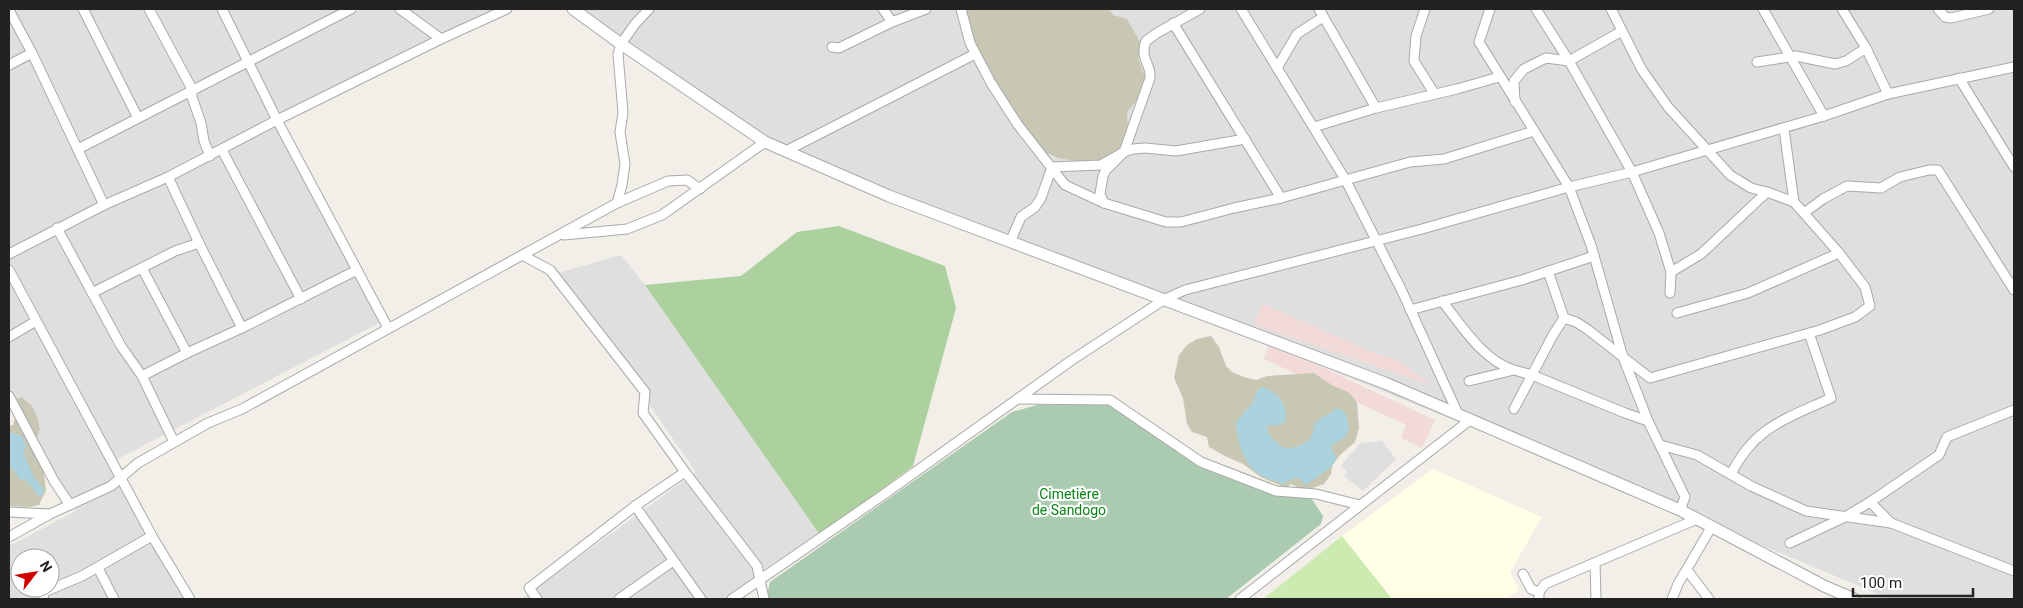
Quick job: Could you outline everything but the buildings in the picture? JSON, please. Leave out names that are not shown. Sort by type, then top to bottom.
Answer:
[{"type":"street","points":[[83,9],[138,118]]},
{"type":"street","points":[[150,9],[192,89],[192,97],[210,156]]},
{"type":"street","points":[[222,9],[277,120],[388,328]]},
{"type":"street","points":[[78,148],[351,9]]},
{"type":"street","points":[[400,9],[441,38]]},
{"type":"street","points":[[9,254],[104,205],[168,177],[222,150],[277,120],[441,38],[507,9]]},
{"type":"street","points":[[573,9],[765,142],[889,196],[1384,383],[1458,414],[1680,510],[1824,586],[1854,599]]},
{"type":"street","points":[[617,203],[625,164],[620,132],[624,113],[618,54],[621,44],[635,24],[649,9]]},
{"type":"street","points":[[884,9],[892,22]]},
{"type":"street","points":[[832,47],[839,48],[892,22],[926,9]]},
{"type":"street","points":[[961,9],[970,43],[991,83],[1018,125],[1065,185],[1104,203],[1166,222],[1174,222],[1281,198],[1416,161],[1444,159],[1534,131]]},
{"type":"street","points":[[1104,203],[1100,194],[1103,176],[1106,170],[1124,152],[1151,76],[1144,58],[1145,44],[1157,33],[1200,9]]},
{"type":"street","points":[[1241,9],[1345,179],[1377,239],[1458,414]]},
{"type":"street","points":[[1425,9],[1416,36],[1414,61],[1434,94]]},
{"type":"street","points":[[1490,9],[1479,42],[1569,187],[1594,256],[1623,357],[1648,421],[1685,497],[1680,510]]},
{"type":"street","points":[[1536,9],[1569,61],[1632,172],[1658,233],[1671,272],[1670,292]]},
{"type":"street","points":[[1564,318],[1576,322],[1650,378],[1809,333],[1855,317],[1870,306],[1865,287],[1839,253],[1794,202],[1751,188],[1730,175],[1668,107],[1642,70],[1611,9]]},
{"type":"street","points":[[1763,9],[1824,116]]},
{"type":"street","points":[[1842,9],[1866,48],[1888,94]]},
{"type":"street","points":[[1938,9],[1945,16],[1951,18],[1989,9]]},
{"type":"street","points":[[9,10],[32,53],[104,205]]},
{"type":"street","points":[[1277,68],[1297,34],[1321,13],[1376,108]]},
{"type":"street","points":[[1173,23],[1281,198]]},
{"type":"street","points":[[1515,102],[1514,81],[1524,69],[1546,58],[1569,61],[1622,32]]},
{"type":"street","points":[[1757,62],[1796,56],[1834,64],[1846,60],[1866,48]]},
{"type":"street","points":[[9,65],[32,53]]},
{"type":"street","points":[[786,151],[975,54]]},
{"type":"street","points":[[732,599],[1072,360],[1165,300],[1185,290],[1377,239],[1422,229],[1569,187],[1632,172],[1784,129],[1888,94],[2014,67]]},
{"type":"street","points":[[1314,127],[1376,108],[1499,77]]},
{"type":"street","points":[[1959,78],[2014,167]]},
{"type":"street","points":[[1784,129],[1794,202]]},
{"type":"street","points":[[1052,167],[1101,164],[1124,152],[1145,148],[1184,150],[1246,139]]},
{"type":"street","points":[[559,236],[627,229],[662,215],[765,142]]},
{"type":"street","points":[[222,150],[301,299]]},
{"type":"street","points":[[1010,242],[1021,217],[1035,207],[1041,198],[1052,167]]},
{"type":"street","points":[[1804,213],[1823,199],[1847,186],[1881,188],[1900,177],[1929,170],[1938,170],[2014,290]]},
{"type":"street","points":[[168,177],[199,244],[242,328]]},
{"type":"street","points":[[9,537],[50,514],[110,486],[138,463],[208,423],[242,409],[617,203],[668,181],[687,180],[700,189]]},
{"type":"street","points":[[1671,272],[1702,254],[1767,192]]},
{"type":"street","points":[[57,228],[122,346],[142,376],[174,442]]},
{"type":"street","points":[[92,293],[175,251],[199,244]]},
{"type":"street","points":[[1677,313],[1748,294],[1839,253]]},
{"type":"street","points":[[522,255],[550,270],[645,392],[643,413],[685,472],[757,566],[764,599]]},
{"type":"street","points":[[1410,310],[1594,256]]},
{"type":"street","points":[[142,268],[187,353]]},
{"type":"street","points":[[9,270],[89,416],[120,478],[190,599]]},
{"type":"street","points":[[142,376],[357,270]]},
{"type":"street","points":[[1548,271],[1564,318]]},
{"type":"street","points":[[1442,301],[1486,353],[1500,364],[1648,421]]},
{"type":"street","points":[[1514,409],[1564,318]]},
{"type":"street","points":[[9,337],[36,321]]},
{"type":"street","points":[[1730,474],[1739,457],[1759,434],[1831,398],[1809,333]]},
{"type":"street","points":[[1469,381],[1514,370]]},
{"type":"street","points":[[9,396],[54,481],[70,505]]},
{"type":"street","points":[[1017,400],[1110,400],[1202,462],[1276,491],[1316,494],[1360,505]]},
{"type":"street","points":[[1790,542],[1845,517],[1870,502],[1939,455],[1946,437],[2014,410]]},
{"type":"street","points":[[1240,599],[1470,420]]},
{"type":"street","points":[[1660,445],[1697,455],[1730,474],[1806,511],[1890,523],[2014,570]]},
{"type":"street","points":[[537,599],[529,588],[635,506],[685,472]]},
{"type":"street","points":[[1870,502],[1890,523]]},
{"type":"street","points":[[635,506],[701,599]]},
{"type":"street","points":[[9,512],[50,514]]},
{"type":"street","points":[[1523,574],[1531,589],[1539,596],[1545,584],[1697,519]]},
{"type":"street","points":[[1672,599],[1686,570],[1712,526]]},
{"type":"street","points":[[43,599],[44,592],[98,568],[152,536]]},
{"type":"street","points":[[619,599],[673,561]]},
{"type":"street","points":[[1595,564],[1596,599]]},
{"type":"street","points":[[98,568],[114,599]]},
{"type":"street","points":[[1686,570],[1709,599]]},
{"type":"shaded area","points":[[9,9],[494,9],[274,117],[381,322],[110,463],[187,599],[9,599],[9,546],[76,511],[9,388]]},
{"type":"shaded area","points":[[582,9],[2014,9],[2014,599],[1890,599],[1699,519],[765,142]]},
{"type":"shaded area","points":[[964,9],[1109,9],[1113,15],[1127,19],[1144,49],[1138,58],[1145,77],[1142,85],[1144,91],[1127,112],[1128,129],[1120,147],[1112,158],[1102,163],[1087,163],[1058,158],[1041,150],[1029,130],[1005,102],[991,71],[976,48]]},
{"type":"shaded area","points":[[621,255],[645,285],[820,535],[740,590],[747,599],[521,599],[696,472],[558,273]]},
{"type":"shaded area","points":[[1263,304],[1372,352],[1399,361],[1434,386],[1254,325]]},
{"type":"shaded area","points":[[1211,336],[1219,347],[1226,366],[1232,372],[1256,380],[1267,376],[1314,373],[1333,386],[1348,392],[1354,398],[1357,403],[1359,428],[1355,442],[1340,455],[1332,466],[1331,474],[1324,484],[1307,490],[1297,490],[1296,486],[1290,484],[1287,488],[1262,478],[1243,464],[1209,447],[1207,437],[1192,432],[1187,424],[1183,398],[1174,378],[1179,355],[1187,345],[1197,339]]},
{"type":"shaded area","points":[[1270,343],[1435,420],[1422,448],[1401,438],[1406,425],[1264,359],[1262,362]]},
{"type":"shaded area","points":[[21,397],[32,406],[37,417],[40,429],[35,443],[43,467],[46,490],[39,505],[29,507],[9,506],[9,426],[13,425],[15,418],[12,402]]},
{"type":"shaded area","points":[[1382,441],[1396,459],[1363,491],[1344,476],[1347,472],[1341,465],[1361,443]]},
{"type":"shaded area","points":[[1433,469],[1542,517],[1510,572],[1519,590],[1505,599],[1392,599],[1342,536]]},
{"type":"green space","points":[[839,226],[945,266],[956,308],[913,466],[820,535],[645,285],[741,276],[797,232]]},
{"type":"green space","name":"Cimetière de Sandogo","points":[[1109,404],[1201,465],[1311,498],[1323,516],[1321,524],[1226,599],[766,599],[770,582],[1012,412],[1037,405]]},
{"type":"green space","points":[[1342,536],[1392,599],[1263,599]]},
{"type":"water","points":[[1262,387],[1276,395],[1285,408],[1286,419],[1281,425],[1270,425],[1267,429],[1272,438],[1286,449],[1302,445],[1309,440],[1316,422],[1336,409],[1341,409],[1346,416],[1348,429],[1345,436],[1331,446],[1337,458],[1332,466],[1306,485],[1299,478],[1282,484],[1264,477],[1251,467],[1246,460],[1240,446],[1236,422],[1253,403],[1258,390]]},
{"type":"water","points":[[9,432],[22,436],[26,447],[23,452],[34,477],[44,490],[42,496],[37,494],[27,481],[21,480],[9,464]]}]
